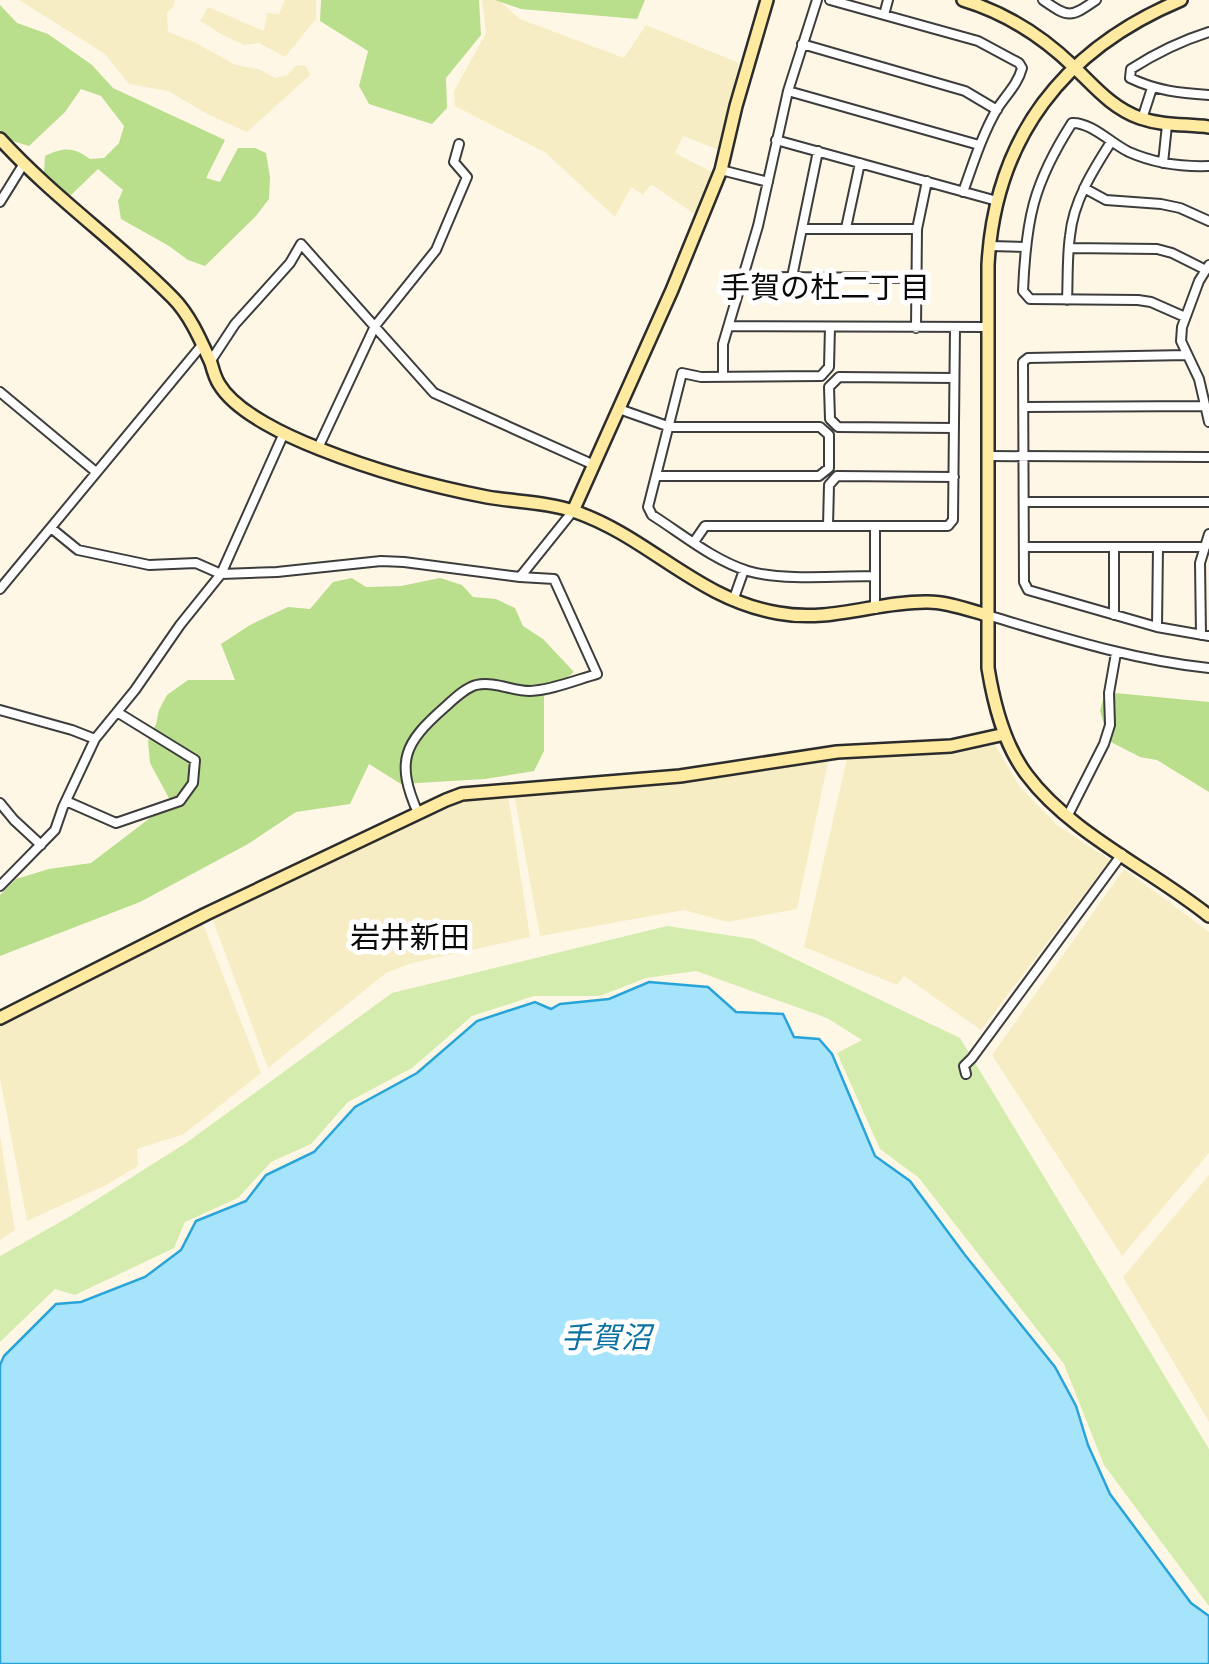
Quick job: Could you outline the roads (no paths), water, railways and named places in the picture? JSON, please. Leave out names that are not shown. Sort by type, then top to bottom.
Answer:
[{"type":"street","points":[[520,577],[573,511],[698,228],[721,170],[767,0]]},
{"type":"street","points":[[723,377],[723,344],[744,277],[788,91],[817,0]]},
{"type":"street","points":[[830,0],[978,42],[1019,63],[1020,76],[979,145],[963,192]]},
{"type":"street","points":[[884,15],[888,0]]},
{"type":"street","points":[[963,0],[1012,19],[1038,35],[1104,98],[1122,110],[1167,125],[1209,127]]},
{"type":"street","points":[[1044,0],[1062,14],[1070,15],[1096,0]]},
{"type":"street","points":[[1181,0],[1123,28],[1056,86],[1024,133],[997,202],[990,246],[988,327],[988,668],[1005,734],[1026,774],[1067,818],[1209,916]]},
{"type":"street","points":[[1209,32],[1183,40],[1130,68],[1130,78],[1152,88],[1209,95]]},
{"type":"street","points":[[802,44],[965,91],[997,110]]},
{"type":"street","points":[[1142,119],[1152,88]]},
{"type":"street","points":[[788,91],[979,145]]},
{"type":"street","points":[[1185,317],[1138,300],[1030,298],[1024,291],[1025,247],[1041,178],[1072,123],[1080,122],[1128,151],[1163,163],[1209,166]]},
{"type":"street","points":[[1163,163],[1167,125]]},
{"type":"street","points":[[0,140],[176,301],[190,320],[218,384],[236,404],[318,448],[461,492],[573,511],[612,528],[703,586],[759,609],[797,616],[932,602],[1116,653],[1209,668]]},
{"type":"street","points":[[776,140],[997,202]]},
{"type":"street","points":[[1067,300],[1072,222],[1084,188],[1111,142]]},
{"type":"street","points":[[318,448],[375,326],[436,250],[467,177],[454,162],[459,144]]},
{"type":"street","points":[[792,277],[818,152]]},
{"type":"street","points":[[846,228],[860,163]]},
{"type":"street","points":[[0,202],[23,164]]},
{"type":"street","points":[[721,170],[768,182]]},
{"type":"street","points":[[916,328],[917,228],[928,181]]},
{"type":"street","points":[[1084,188],[1106,200],[1161,204],[1209,221]]},
{"type":"street","points":[[802,228],[917,228]]},
{"type":"street","points":[[210,362],[235,324],[290,264],[301,244],[434,393],[594,466]]},
{"type":"street","points":[[990,246],[1025,247]]},
{"type":"street","points":[[1069,248],[1157,250],[1207,268],[1185,317],[1181,342],[1199,379],[1209,422]]},
{"type":"street","points":[[744,277],[916,278]]},
{"type":"street","points":[[728,326],[988,327]]},
{"type":"street","points":[[830,327],[829,367],[821,376],[701,377],[682,373],[648,507],[652,515],[744,570],[770,575],[875,576]]},
{"type":"street","points":[[694,542],[705,526],[948,526],[952,520],[954,477],[955,327]]},
{"type":"street","points":[[0,588],[202,346]]},
{"type":"street","points":[[1187,355],[1028,358],[1023,362],[1024,582],[1028,590],[1158,628],[1205,636],[1200,563],[1209,534]]},
{"type":"street","points":[[954,378],[839,377],[829,387],[830,419],[838,427],[954,428]]},
{"type":"street","points":[[0,392],[96,472]]},
{"type":"street","points":[[1024,407],[1205,406]]},
{"type":"street","points":[[620,410],[670,427],[820,428],[829,436],[830,468],[819,476],[656,476]]},
{"type":"street","points":[[0,886],[55,830],[95,740],[222,574],[284,432]]},
{"type":"street","points":[[988,456],[1209,457]]},
{"type":"street","points":[[828,526],[829,486],[837,476],[954,477]]},
{"type":"street","points":[[1024,502],[1209,502]]},
{"type":"street","points":[[875,526],[875,609]]},
{"type":"street","points":[[51,528],[78,550],[150,565],[196,563],[222,574],[380,561],[554,579],[597,674],[530,691],[498,685],[474,686],[456,697],[419,730],[408,748],[407,788],[418,813]]},
{"type":"street","points":[[1025,547],[1206,547]]},
{"type":"street","points":[[1114,547],[1114,615]]},
{"type":"street","points":[[1158,547],[1158,628]]},
{"type":"street","points":[[733,601],[744,570]]},
{"type":"street","points":[[1067,818],[1110,726],[1109,693],[1116,653]]},
{"type":"street","points":[[0,710],[95,740]]},
{"type":"street","points":[[66,801],[116,822],[180,802],[193,783],[196,760],[117,712]]},
{"type":"street","points":[[0,1018],[206,914],[462,794],[680,776],[837,752],[951,746],[1005,734]]},
{"type":"street","points":[[0,803],[40,845]]},
{"type":"street","points":[[966,1074],[964,1066],[1122,854]]},
{"type":"water","name":"手賀沼","points":[[649,982],[708,987],[736,1012],[783,1014],[794,1037],[819,1039],[832,1054],[875,1156],[910,1181],[1055,1367],[1076,1406],[1110,1494],[1191,1603],[1209,1616],[1209,1664],[0,1664],[0,1365],[4,1356],[56,1304],[81,1302],[145,1277],[181,1250],[196,1221],[246,1201],[266,1175],[314,1152],[355,1107],[417,1073],[477,1021],[535,1002],[551,1009],[560,1004],[609,999]]},
{"type":"district","name":"手賀の杜二丁目","points":[[825,288]]},
{"type":"district","name":"岩井新田","points":[[410,938]]}]
